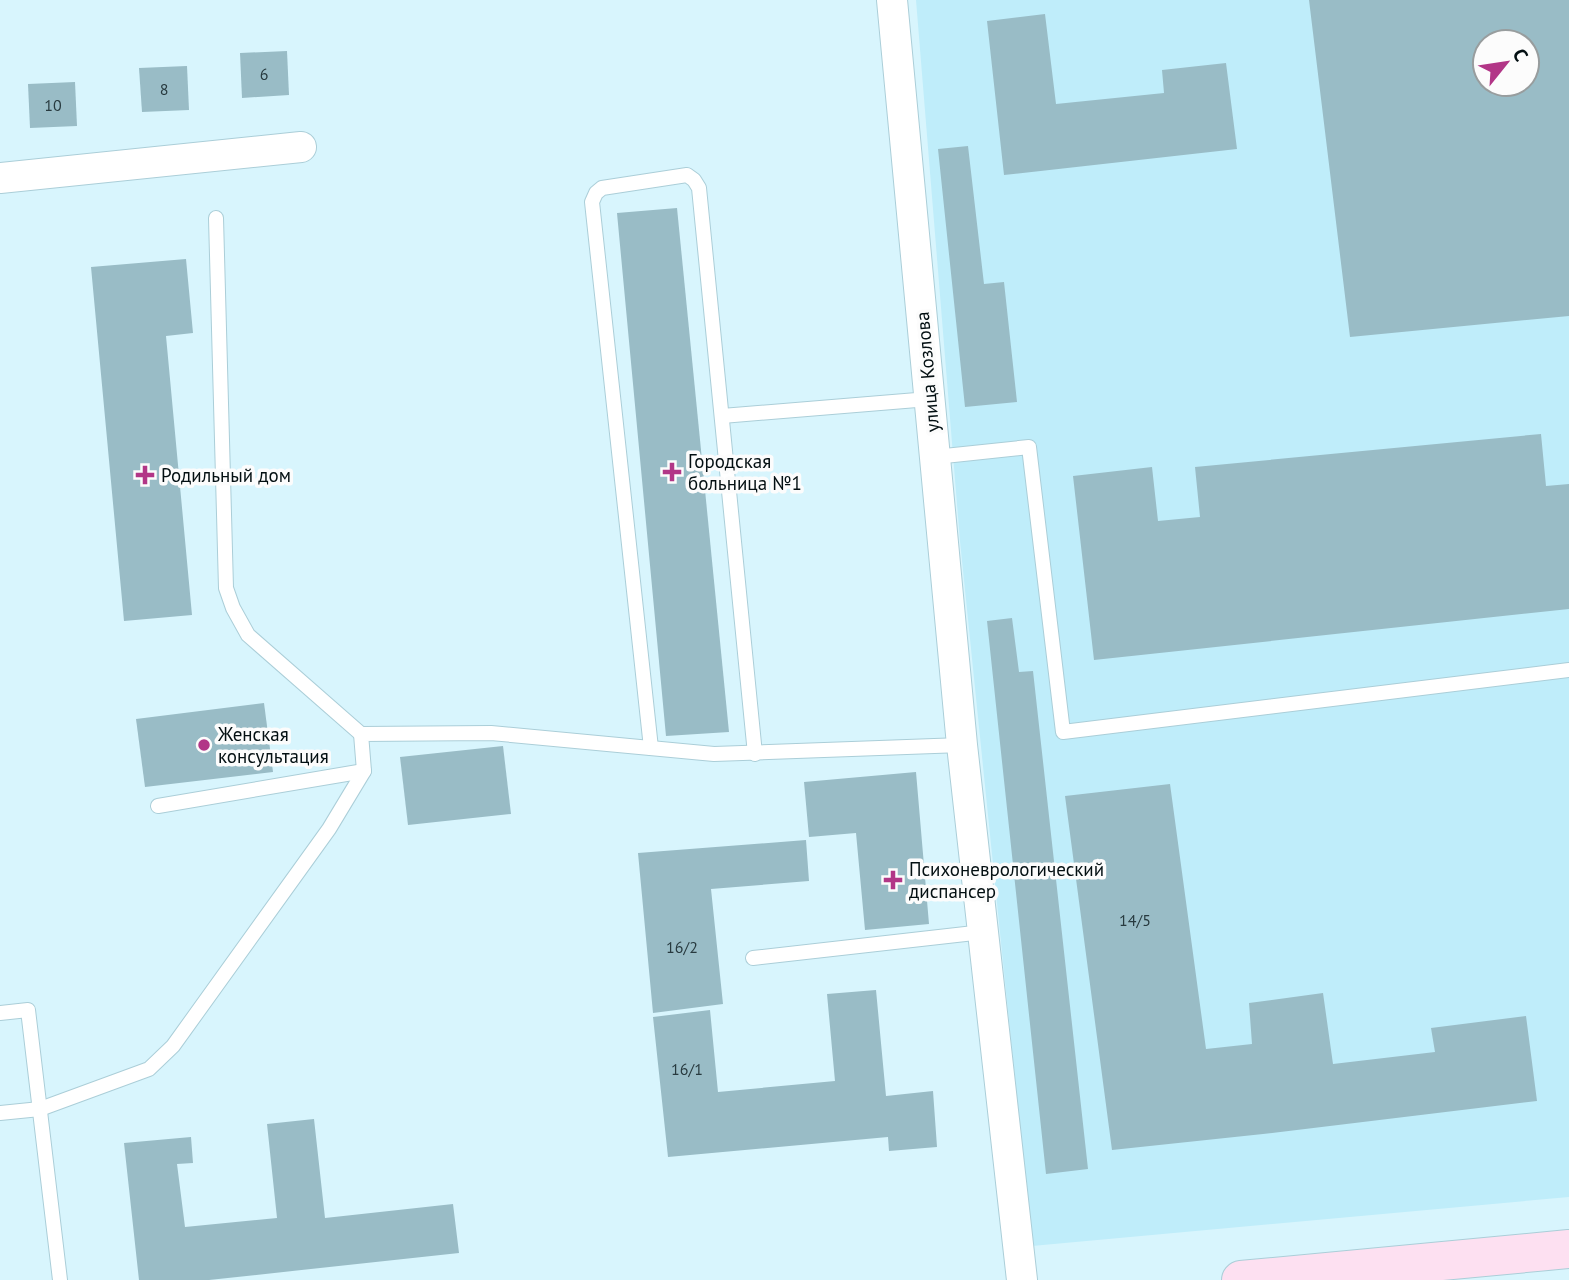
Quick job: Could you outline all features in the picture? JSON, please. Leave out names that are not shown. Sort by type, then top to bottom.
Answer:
[{"type":"street","name":"улица Козлова","points":[[892,0],[962,745],[1022,1280]]},
{"type":"street","points":[[0,178],[301,147]]},
{"type":"street","points":[[1241,1280],[1569,1249]]},
{"type":"lane","points":[[651,748],[592,202],[602,188],[687,176],[694,180],[699,188],[755,754]]},
{"type":"lane","points":[[216,218],[226,588],[233,608],[248,635],[361,734],[491,733],[714,754],[962,745]]},
{"type":"lane","points":[[722,416],[929,399]]},
{"type":"lane","points":[[935,457],[1029,447],[1063,732],[1569,670]]},
{"type":"lane","points":[[0,1113],[40,1109],[149,1069],[173,1046],[329,829],[364,771],[361,734]]},
{"type":"lane","points":[[158,806],[364,771]]},
{"type":"lane","points":[[753,958],[983,932]]},
{"type":"lane","points":[[0,1013],[27,1010],[60,1280]]},
{"type":"shaded area","points":[[916,0],[1569,0],[1569,1197],[1032,1246],[960,541]]},
{"type":"building","points":[[1309,0],[1569,0],[1569,316],[1350,337]]},
{"type":"building","points":[[1045,14],[1056,104],[1164,93],[1162,70],[1226,63],[1237,149],[1004,175],[987,21]]},
{"type":"building","points":[[287,51],[289,95],[242,98],[240,53]]},
{"type":"building","points":[[187,66],[189,110],[142,112],[139,68]]},
{"type":"building","points":[[75,82],[77,126],[30,128],[28,84]]},
{"type":"building","points":[[968,146],[984,284],[1004,282],[1017,402],[965,407],[938,149]]},
{"type":"building","name":"Городская больница №1","points":[[677,208],[729,732],[666,736],[617,213]]},
{"type":"building","name":"Родильный дом","points":[[186,259],[193,333],[166,336],[192,615],[124,621],[91,267]]},
{"type":"building","points":[[1541,434],[1546,486],[1569,484],[1569,609],[1094,660],[1073,476],[1152,467],[1158,521],[1200,517],[1195,467]]},
{"type":"building","points":[[1012,618],[1019,672],[1033,671],[1088,1169],[1046,1174],[987,621]]},
{"type":"building","name":"Женская консультация","points":[[264,703],[273,772],[145,787],[136,719]]},
{"type":"building","points":[[503,746],[511,814],[408,825],[400,757]]},
{"type":"building","name":"Психоневрологический диспансер","points":[[916,772],[929,924],[865,930],[856,833],[809,837],[804,782]]},
{"type":"building","points":[[1170,784],[1206,1049],[1252,1044],[1249,1003],[1323,993],[1333,1064],[1435,1052],[1431,1028],[1526,1016],[1537,1101],[1112,1150],[1065,796]]},
{"type":"building","points":[[806,840],[809,881],[711,889],[723,1004],[653,1013],[638,853]]},
{"type":"building","points":[[876,990],[886,1096],[933,1091],[937,1147],[889,1151],[888,1137],[668,1157],[653,1017],[710,1010],[718,1092],[835,1081],[827,994]]},
{"type":"building","points":[[314,1119],[325,1218],[453,1204],[459,1253],[209,1280],[139,1280],[124,1143],[191,1137],[193,1163],[177,1164],[185,1227],[277,1218],[267,1124]]},
{"type":"place","name":"Городская больница №1","points":[[672,472]]},
{"type":"place","name":"Родильный дом","points":[[145,475]]},
{"type":"place","name":"Женская консультация","points":[[204,745]]},
{"type":"place","name":"Психоневрологический диспансер","points":[[893,880]]}]
